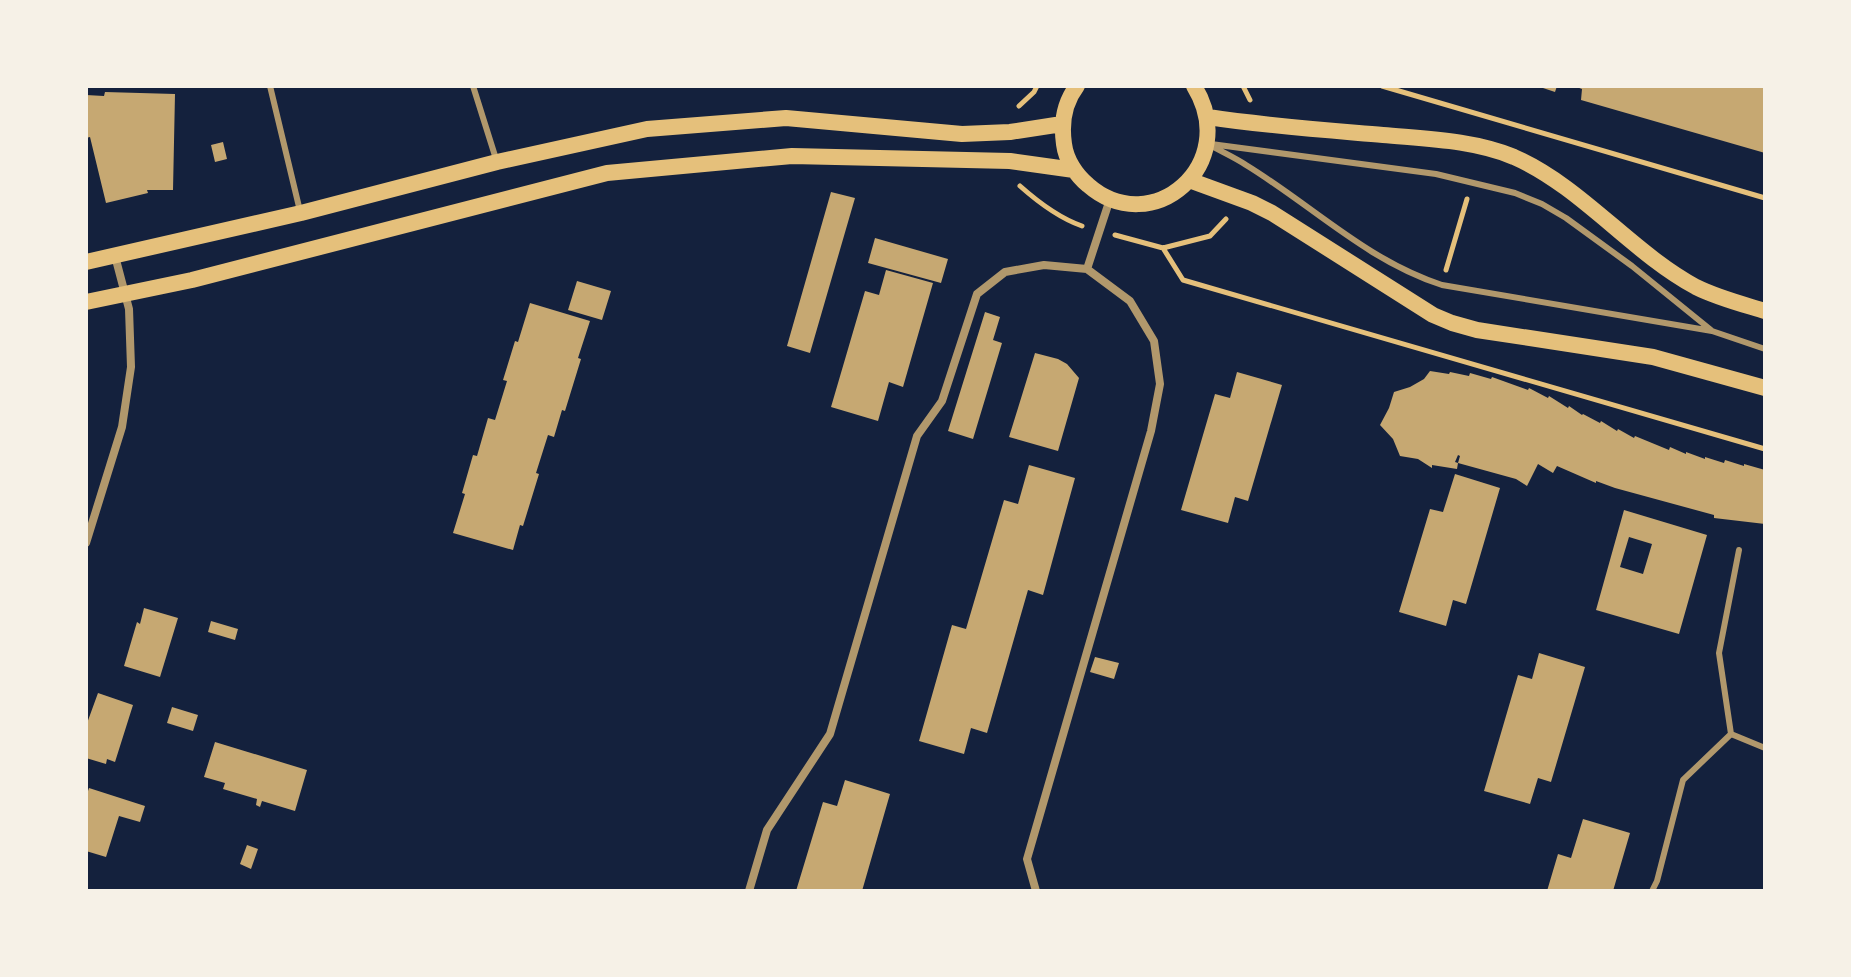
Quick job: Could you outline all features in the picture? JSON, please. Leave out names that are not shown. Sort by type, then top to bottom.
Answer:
[{"type":"main road","points":[[1077,86],[1066,106],[1062,124],[1064,148],[1074,170],[1096,192],[1110,199],[1138,204],[1166,197],[1178,190],[1199,167],[1208,144],[1208,117],[1194,86]]},
{"type":"main road","points":[[1208,117],[1435,140],[1483,147],[1513,157],[1543,173],[1663,266],[1697,287],[1765,311]]},
{"type":"main road","points":[[86,262],[301,213],[497,162],[647,129],[786,118],[962,134],[1010,132],[1062,124]]},
{"type":"main road","points":[[86,302],[192,280],[607,173],[792,156],[1010,161],[1074,170]]},
{"type":"main road","points":[[1189,180],[1272,213],[1433,315],[1452,323],[1477,330],[1653,357],[1765,388]]},
{"type":"street","points":[[1087,269],[1110,199]]},
{"type":"street","points":[[86,543],[122,427],[131,367],[129,309],[115,256]]},
{"type":"street","points":[[749,891],[767,830],[830,734],[917,436],[942,401],[977,294],[1005,272],[1044,265],[1087,269],[1130,301],[1154,341],[1160,384],[1151,431],[1027,859],[1036,891]]},
{"type":"lane","points":[[270,86],[301,213]]},
{"type":"lane","points":[[473,86],[497,162]]},
{"type":"lane","points":[[1208,144],[1379,165],[1472,181],[1515,193],[1566,218],[1632,266],[1712,331]]},
{"type":"lane","points":[[1208,144],[1247,165],[1397,268],[1442,285],[1712,331],[1765,349]]},
{"type":"lane","points":[[86,509],[97,509]]},
{"type":"lane","points":[[1731,734],[1719,653],[1739,550]]},
{"type":"lane","points":[[1731,734],[1765,748]]},
{"type":"lane","points":[[1652,891],[1683,780],[1731,734]]},
{"type":"path","points":[[1015,111],[1037,86]]},
{"type":"path","points":[[1382,86],[1765,198]]},
{"type":"path","points":[[1483,147],[1492,118]]},
{"type":"path","points":[[1010,161],[1020,186],[1069,221]]},
{"type":"path","points":[[1442,285],[1472,181]]},
{"type":"path","points":[[1130,239],[1163,248],[1210,236],[1229,215],[1234,197]]},
{"type":"path","points":[[1163,248],[1183,280],[1765,449]]},
{"type":"path","points":[[1423,350],[1433,315]]},
{"type":"building","points":[[1537,86],[1557,86],[1555,92]]},
{"type":"building","points":[[1574,86],[1765,86],[1765,153],[1581,100],[1582,89]]},
{"type":"building","points":[[105,92],[175,94],[173,190],[147,190],[148,193],[106,203],[90,137],[86,138],[86,95],[104,96]]},
{"type":"building","points":[[223,142],[227,159],[215,162],[211,145]]},
{"type":"building","points":[[831,192],[855,198],[810,353],[787,346]]},
{"type":"building","points":[[875,238],[948,259],[941,283],[868,263]]},
{"type":"building","points":[[886,270],[933,283],[903,387],[889,382],[878,421],[831,407],[865,291],[879,295]]},
{"type":"building","points":[[577,281],[611,291],[602,320],[568,310]]},
{"type":"building","points":[[530,303],[590,321],[565,411],[562,410],[554,437],[548,435],[536,473],[539,474],[513,550],[453,533],[473,455],[477,456],[488,418],[495,420],[507,381],[503,380]]},
{"type":"building","points":[[985,312],[1000,317],[993,340],[1002,343],[973,439],[948,431]]},
{"type":"building","points":[[1035,353],[1067,364],[1079,378],[1058,451],[1009,437]]},
{"type":"building","points":[[1430,371],[1492,377],[1549,396],[1617,431],[1669,450],[1670,447],[1705,459],[1724,463],[1725,460],[1765,470],[1765,524],[1714,518],[1714,515],[1596,483],[1557,466],[1553,473],[1538,464],[1527,486],[1516,479],[1458,463],[1457,469],[1432,465],[1432,468],[1418,459],[1400,456],[1393,439],[1380,425],[1394,392],[1424,379]]},
{"type":"building","points":[[1237,372],[1282,385],[1248,501],[1235,497],[1228,523],[1181,510],[1215,394],[1230,398]]},
{"type":"building","points":[[1029,465],[1075,478],[1043,595],[1028,590],[987,733],[971,728],[964,754],[919,741],[952,625],[966,629],[1004,500],[1018,504]]},
{"type":"building","points":[[1455,474],[1500,488],[1466,604],[1453,600],[1446,626],[1399,612],[1430,509],[1443,512]]},
{"type":"building","points":[[1624,510],[1707,535],[1679,634],[1596,610]],"holes":[[[1629,537],[1652,544],[1643,574],[1620,567]]]},
{"type":"building","points":[[144,608],[178,618],[160,677],[124,666]]},
{"type":"building","points":[[211,621],[238,629],[235,640],[208,632]]},
{"type":"building","points":[[1539,653],[1585,667],[1551,782],[1538,778],[1530,804],[1484,791],[1518,675],[1532,679]]},
{"type":"building","points":[[1095,657],[1119,663],[1114,679],[1090,672]]},
{"type":"building","points":[[98,693],[133,705],[115,762],[107,759],[106,764],[86,758],[86,726]]},
{"type":"building","points":[[172,707],[198,715],[193,731],[167,723]]},
{"type":"building","points":[[215,742],[307,770],[295,811],[262,801],[260,807],[256,805],[257,799],[223,789],[225,783],[204,777]]},
{"type":"building","points":[[845,780],[890,794],[862,891],[796,891],[823,802],[837,806]]},
{"type":"building","points":[[89,788],[145,806],[140,822],[119,816],[106,857],[86,851],[86,797]]},
{"type":"building","points":[[1583,819],[1630,833],[1613,891],[1547,891],[1558,854],[1571,858]]},
{"type":"building","points":[[247,845],[258,849],[251,869],[240,864]]}]
